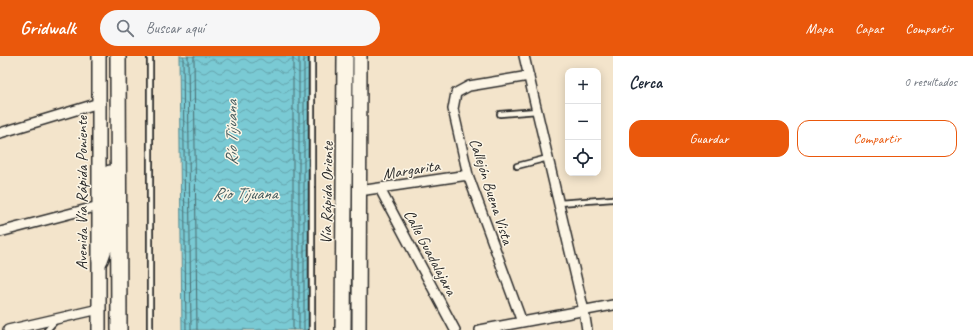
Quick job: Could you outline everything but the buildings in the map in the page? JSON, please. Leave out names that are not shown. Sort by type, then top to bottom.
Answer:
[{"type":"highway","points":[[118,56],[119,330]]},
{"type":"highway","name":"Vía Rápida Oriente","points":[[343,330],[345,56]]},
{"type":"highway","points":[[345,136],[351,56]]},
{"type":"highway","points":[[100,260],[105,246],[114,101],[119,89]]},
{"type":"main road","name":"Avenida Vía Rápida Poniente","points":[[99,56],[99,330]]},
{"type":"main road","points":[[359,330],[360,56]]},
{"type":"street","points":[[524,56],[584,310],[587,330]]},
{"type":"street","name":"Callejón Buena Vista","points":[[522,322],[468,175],[453,109],[456,93],[469,86],[528,76]]},
{"type":"street","points":[[0,133],[99,103]]},
{"type":"street","name":"Margarita","points":[[360,191],[468,175]]},
{"type":"street","name":"Calle Guadalajara","points":[[380,189],[455,330]]},
{"type":"street","points":[[0,232],[99,206]]},
{"type":"street","points":[[480,330],[613,305]]},
{"type":"street","points":[[8,330],[100,309]]},
{"type":"lane","points":[[150,56],[150,330]]},
{"type":"lane","points":[[312,56],[312,330]]},
{"type":"lane","points":[[500,114],[537,111]]},
{"type":"lane","points":[[517,166],[548,158]]},
{"type":"lane","points":[[559,203],[613,199]]},
{"type":"lane","points":[[48,330],[57,319]]},
{"type":"water","name":"Rio Tijuana","points":[[179,56],[308,56],[308,330],[182,330]]},
{"type":"water label","name":"Río Tijuana","points":[[231,133]]}]
